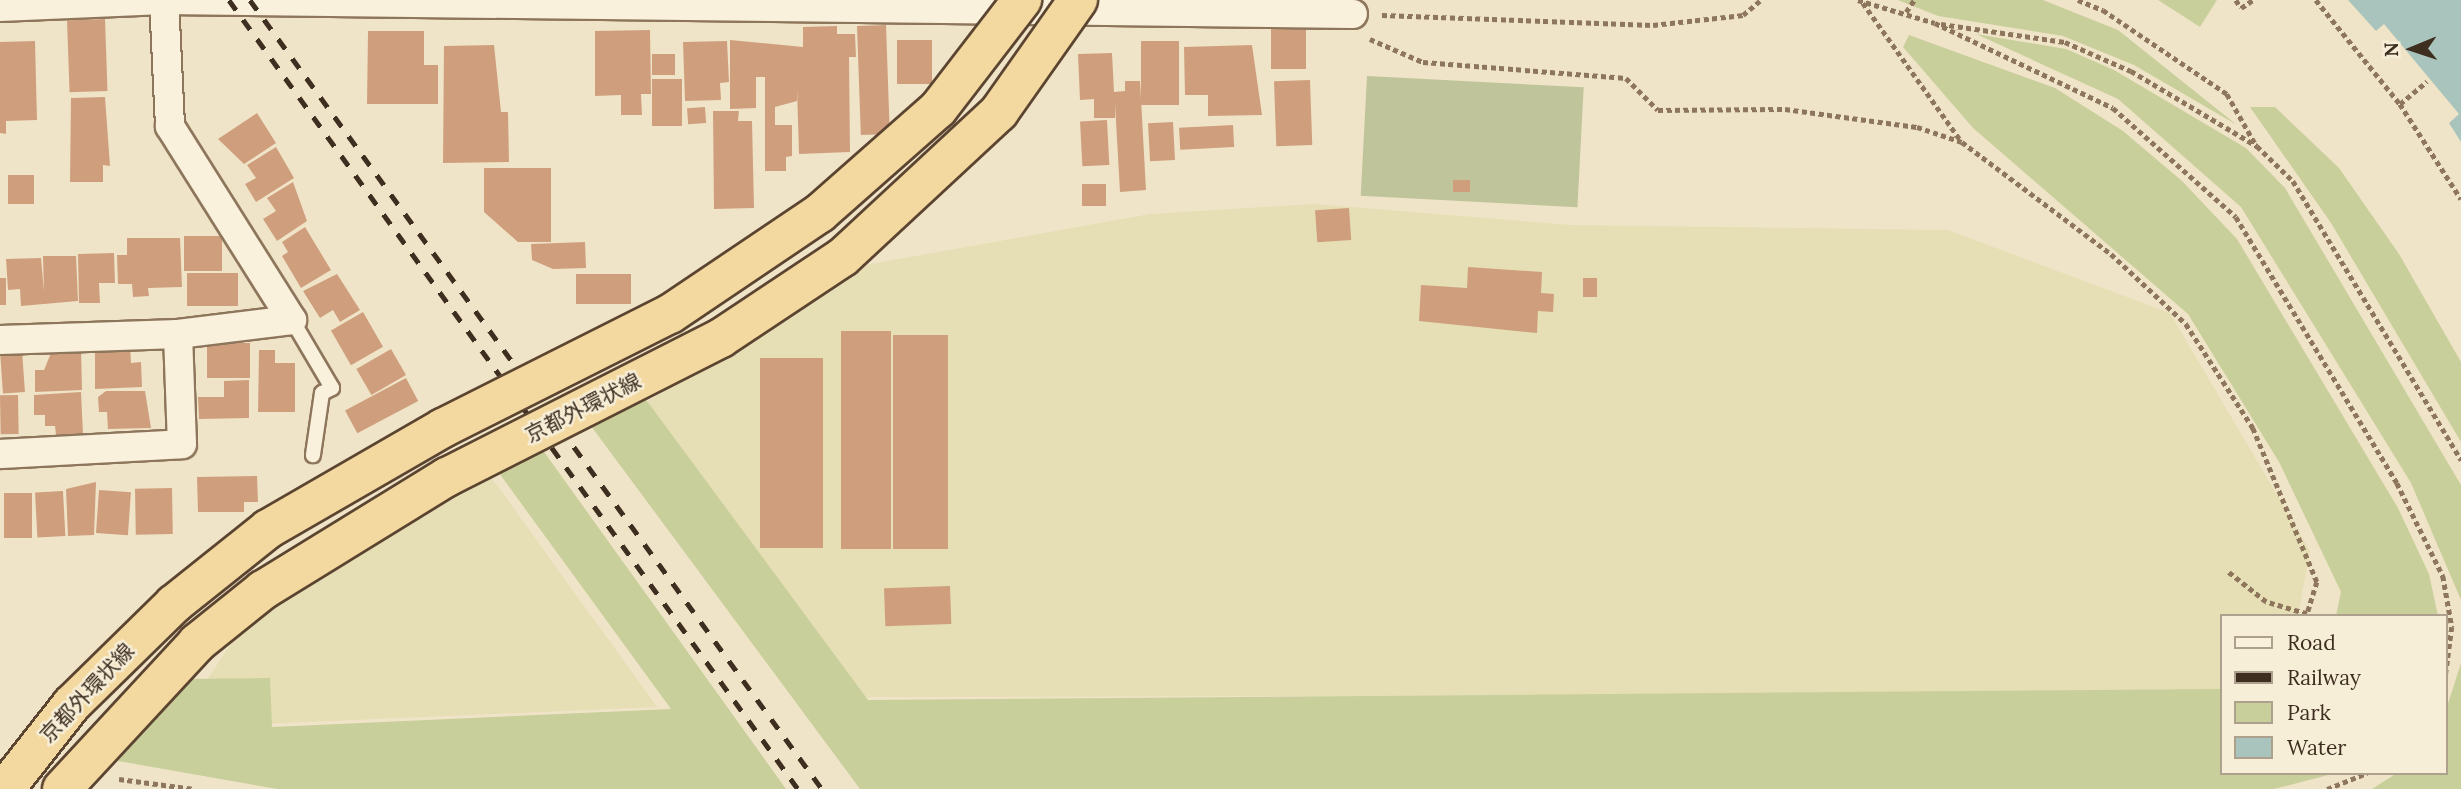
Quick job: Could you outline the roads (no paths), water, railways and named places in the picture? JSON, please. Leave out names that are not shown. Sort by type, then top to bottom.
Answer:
[{"type":"main road","name":"京都外環状線","points":[[5,789],[72,704],[174,604],[268,529],[443,428],[670,314],[820,213],[938,109],[1022,0]]},
{"type":"main road","name":"京都外環状線","points":[[62,789],[178,662],[263,590],[447,477],[721,338],[843,257],[999,113],[1078,0]]},
{"type":"street","points":[[0,340],[178,334],[292,320],[170,126],[164,0]]},
{"type":"street","points":[[0,7],[164,0],[1346,14]]},
{"type":"street","points":[[0,454],[182,444],[178,334]]},
{"type":"lane","points":[[292,320],[332,388],[322,393],[313,455]]},
{"type":"water","points":[[2348,0],[2461,0],[2461,142],[2449,123],[2459,114],[2384,24],[2376,31]]},
{"type":"railway","points":[[229,0],[798,789]]},
{"type":"railway","points":[[250,0],[822,789]]}]
